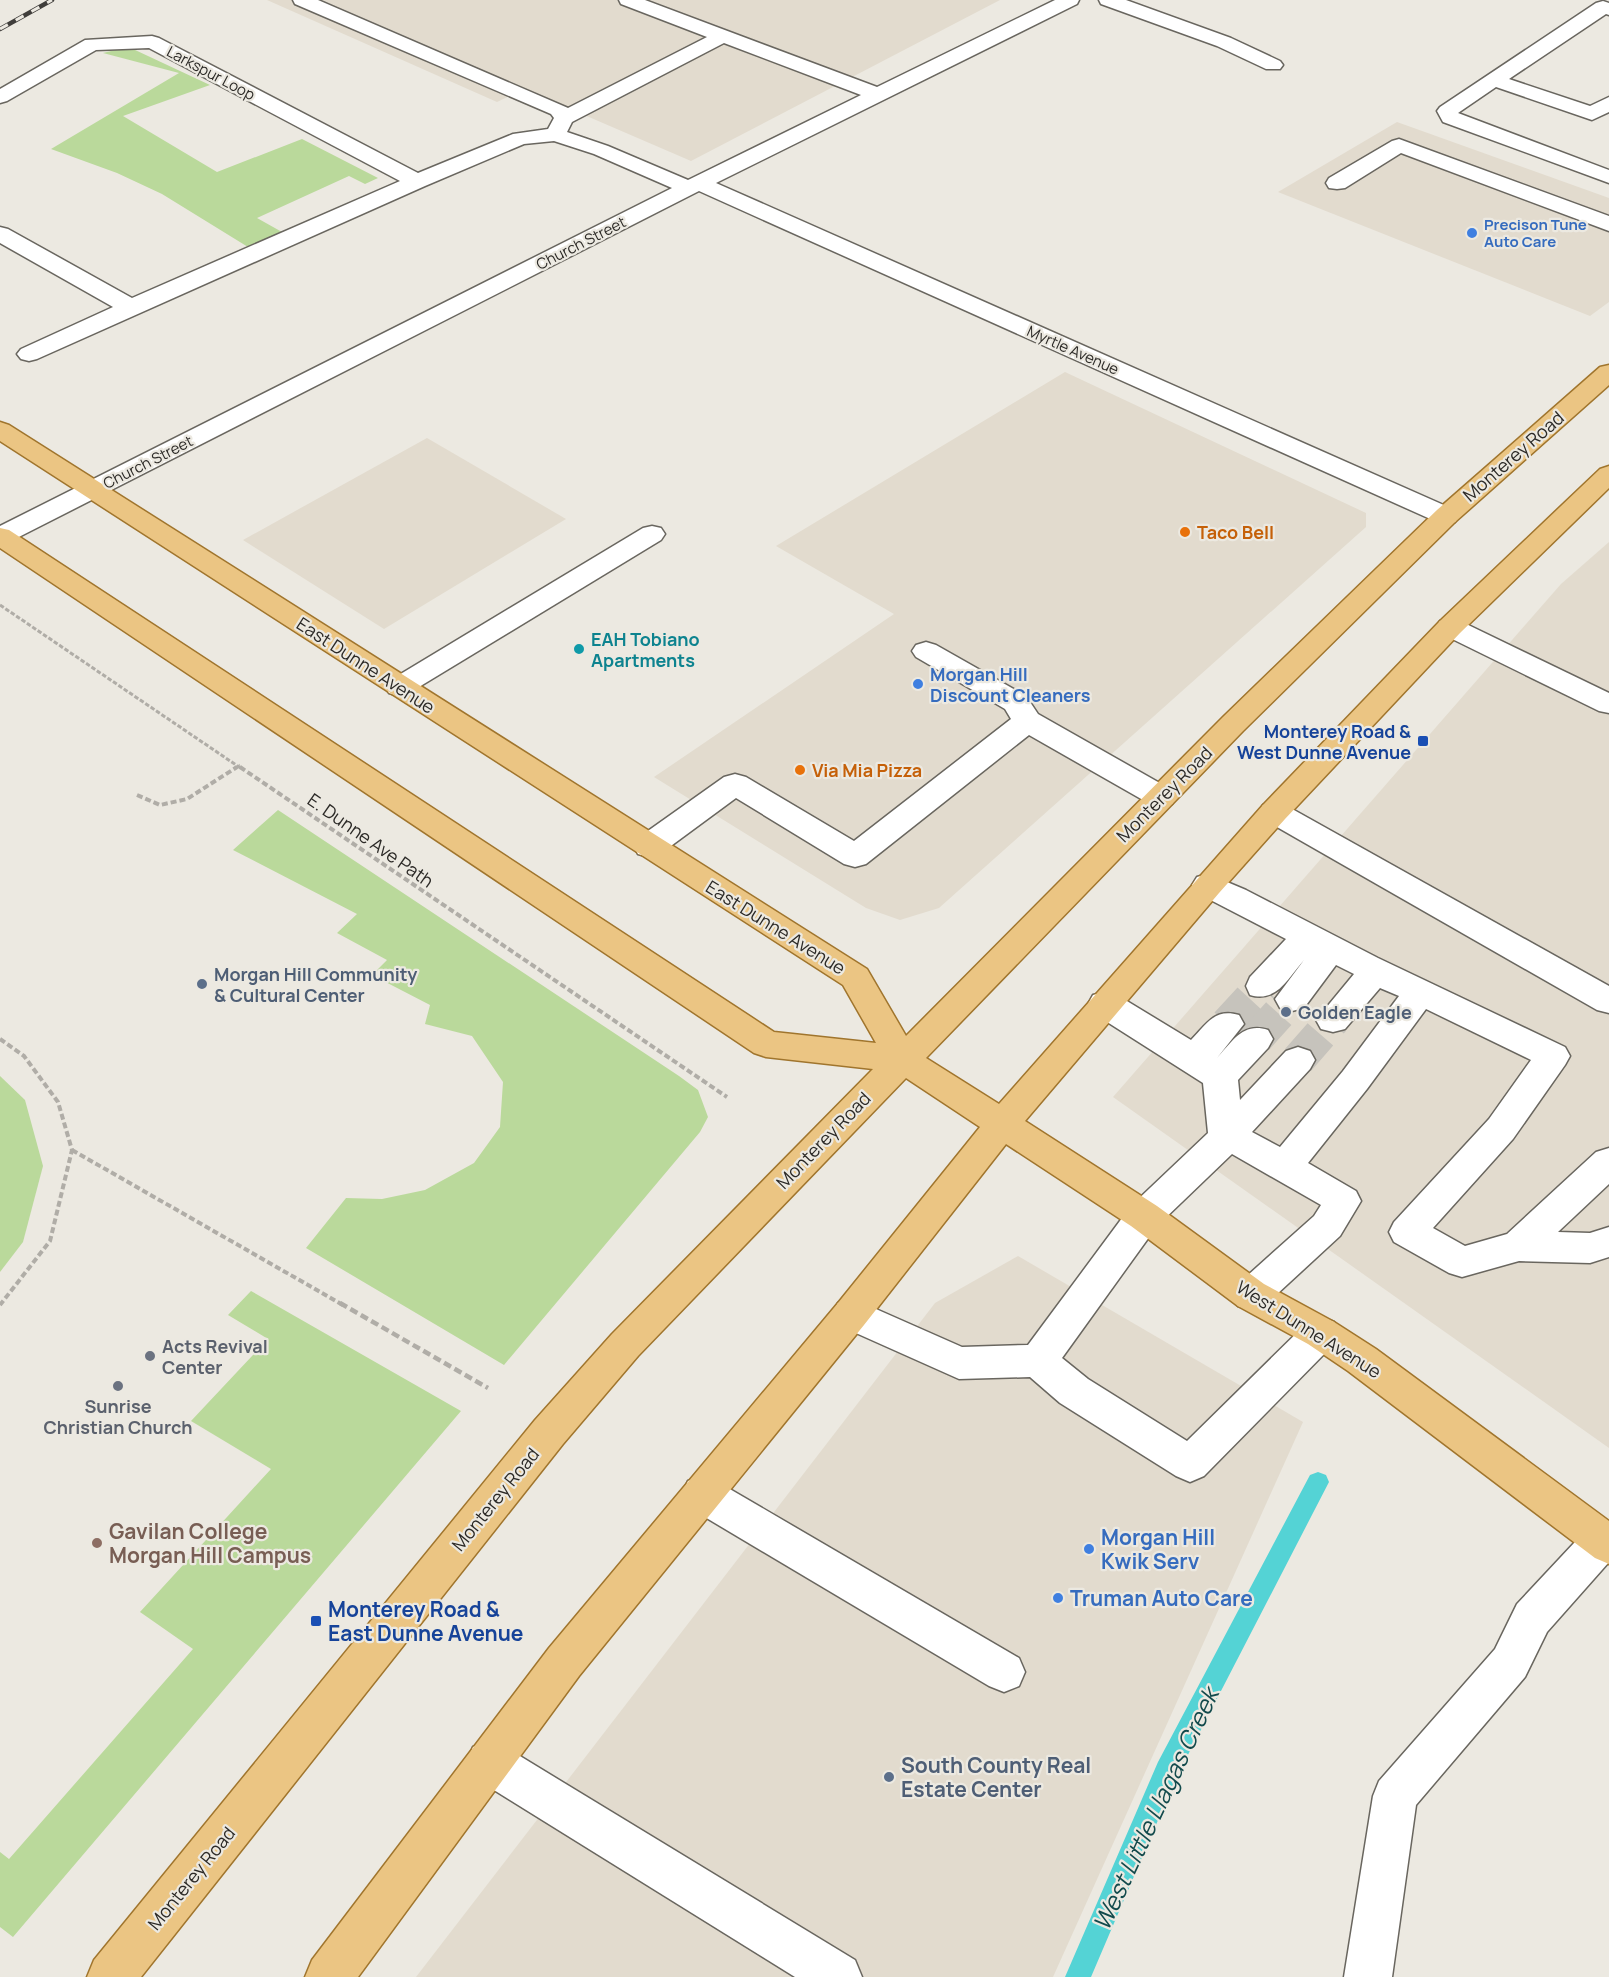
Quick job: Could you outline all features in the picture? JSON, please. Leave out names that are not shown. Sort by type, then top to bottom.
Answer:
[{"type":"main road","name":"Monterey Road","points":[[111,1977],[549,1432],[625,1345],[902,1059],[1161,797],[1446,516],[1609,372]]},
{"type":"main road","name":"East Dunne Avenue","points":[[0,430],[855,977],[902,1059]]},
{"type":"main road","points":[[329,1977],[564,1662],[851,1314],[1003,1123],[1208,885],[1274,812],[1450,627],[1609,474]]},
{"type":"main road","points":[[0,536],[766,1044],[902,1059]]},
{"type":"main road","name":"West Dunne Avenue","points":[[902,1059],[1144,1216],[1251,1295],[1321,1333],[1362,1360],[1606,1543]]},
{"type":"street","points":[[302,0],[559,110],[559,126]]},
{"type":"street","points":[[628,0],[879,95]]},
{"type":"street","name":"Church Street","points":[[0,536],[694,186],[1070,0]]},
{"type":"street","points":[[1108,0],[1224,42],[1272,66]]},
{"type":"street","points":[[1601,6],[1447,111],[1450,118],[1609,177]]},
{"type":"street","points":[[29,354],[417,181],[520,138],[559,126],[723,36]]},
{"type":"street","name":"Larkspur Loop","points":[[0,97],[92,44],[152,42],[417,181]]},
{"type":"street","points":[[1494,80],[1592,114],[1609,103]]},
{"type":"street","points":[[559,126],[602,150],[694,186]]},
{"type":"street","points":[[1337,183],[1399,145],[1609,224]]},
{"type":"street","name":"Myrtle Avenue","points":[[694,186],[1446,516]]},
{"type":"street","points":[[0,234],[131,307]]},
{"type":"street","points":[[399,687],[652,534]]},
{"type":"street","points":[[1450,627],[1609,704]]},
{"type":"street","points":[[926,651],[1016,703],[1027,721],[1161,797]]},
{"type":"street","points":[[649,846],[735,784],[855,856],[1027,721]]},
{"type":"street","points":[[1274,812],[1609,1000]]},
{"type":"street","points":[[1208,885],[1281,920],[1375,972],[1553,1056],[1501,1129],[1407,1232],[1462,1262],[1519,1246],[1590,1248],[1609,1242]]},
{"type":"street","points":[[1262,986],[1319,943]]},
{"type":"street","points":[[1292,999],[1319,943]]},
{"type":"street","points":[[1333,1020],[1375,972]]},
{"type":"street","points":[[1285,1166],[1367,1065],[1420,992]]},
{"type":"street","points":[[1105,1004],[1207,1068],[1226,1134],[1343,1201],[1327,1226],[1251,1295]]},
{"type":"street","points":[[1207,1068],[1242,1032]]},
{"type":"street","points":[[1038,1361],[1144,1216],[1209,1155],[1226,1134],[1298,1060]]},
{"type":"street","points":[[1519,1246],[1609,1162]]},
{"type":"street","points":[[851,1314],[959,1363],[1038,1361],[1074,1390],[1190,1464],[1321,1333]]},
{"type":"street","points":[[702,1494],[1004,1672]]},
{"type":"street","points":[[1368,1977],[1395,1796],[1510,1663],[1532,1618],[1606,1543]]},
{"type":"street","points":[[489,1762],[838,1977]]},
{"type":"path","name":"E. Dunne Ave Path","points":[[0,605],[240,765],[408,882],[727,1097]]},
{"type":"path","points":[[137,795],[160,805],[188,799],[240,765]]},
{"type":"path","points":[[0,1039],[24,1056],[58,1102],[72,1150],[50,1241],[0,1305]]},
{"type":"path","points":[[72,1150],[488,1388]]},
{"type":"shaded area","points":[[267,0],[1000,0],[691,161],[524,89],[497,102]]},
{"type":"shaded area","points":[[1397,122],[1609,198],[1609,302],[1590,316],[1278,192]]},
{"type":"shaded area","points":[[1065,372],[1366,513],[1366,527],[939,908],[900,920],[866,908],[654,777],[894,614],[776,546]]},
{"type":"shaded area","points":[[427,438],[566,519],[384,629],[243,540]]},
{"type":"shaded area","points":[[1609,542],[1609,1448],[1113,1097],[1561,584]]},
{"type":"shaded area","points":[[1018,1256],[1303,1422],[1053,1977],[416,1977],[935,1303]]},
{"type":"green space","points":[[119,49],[133,49],[210,85],[123,116],[217,172],[302,139],[378,178],[365,184],[349,176],[257,218],[282,232],[248,247],[162,194],[117,173],[51,149],[179,73],[103,53]]},
{"type":"green space","points":[[278,810],[698,1090],[708,1117],[700,1132],[504,1365],[306,1248],[346,1198],[382,1199],[425,1190],[474,1163],[500,1127],[503,1082],[472,1036],[425,1024],[430,1005],[372,975],[387,960],[337,933],[357,914],[233,850]]},
{"type":"green space","points":[[0,1076],[25,1100],[43,1166],[23,1242],[0,1272]]},
{"type":"green space","points":[[251,1291],[461,1411],[13,1937],[0,1927],[0,1852],[9,1859],[193,1649],[140,1612],[271,1469],[191,1421],[268,1339],[228,1315]]},
{"type":"waterway","name":"West Little Llagas Creek","points":[[1078,1977],[1167,1770],[1318,1482]]},
{"type":"tunnel","points":[[1227,1024],[1262,986]]},
{"type":"tunnel","points":[[1256,1039],[1292,999]]},
{"type":"tunnel","points":[[1298,1060],[1333,1020]]},
{"type":"railway","points":[[0,29],[52,0]]},
{"type":"place","name":"Precison Tune Auto Care","points":[[1472,233]]},
{"type":"place","name":"Taco Bell","points":[[1185,532]]},
{"type":"place","name":"EAH Tobiano Apartments","points":[[579,649]]},
{"type":"place","name":"Morgan Hill Discount Cleaners","points":[[918,684]]},
{"type":"place","name":"Monterey Road & West Dunne Avenue","points":[[1423,741]]},
{"type":"place","name":"Via Mia Pizza","points":[[800,770]]},
{"type":"place","name":"Morgan Hill Community & Cultural Center","points":[[202,984]]},
{"type":"place","name":"Golden Eagle","points":[[1286,1012]]},
{"type":"place","name":"Acts Revival Center","points":[[150,1356]]},
{"type":"place","name":"Sunrise Christian Church","points":[[118,1386]]},
{"type":"place","name":"Gavilan College Morgan Hill Campus","points":[[97,1543]]},
{"type":"place","name":"Morgan Hill Kwik Serv","points":[[1089,1549]]},
{"type":"place","name":"Truman Auto Care","points":[[1058,1598]]},
{"type":"place","name":"Monterey Road & East Dunne Avenue","points":[[316,1621]]},
{"type":"place","name":"South County Real Estate Center","points":[[889,1777]]}]
